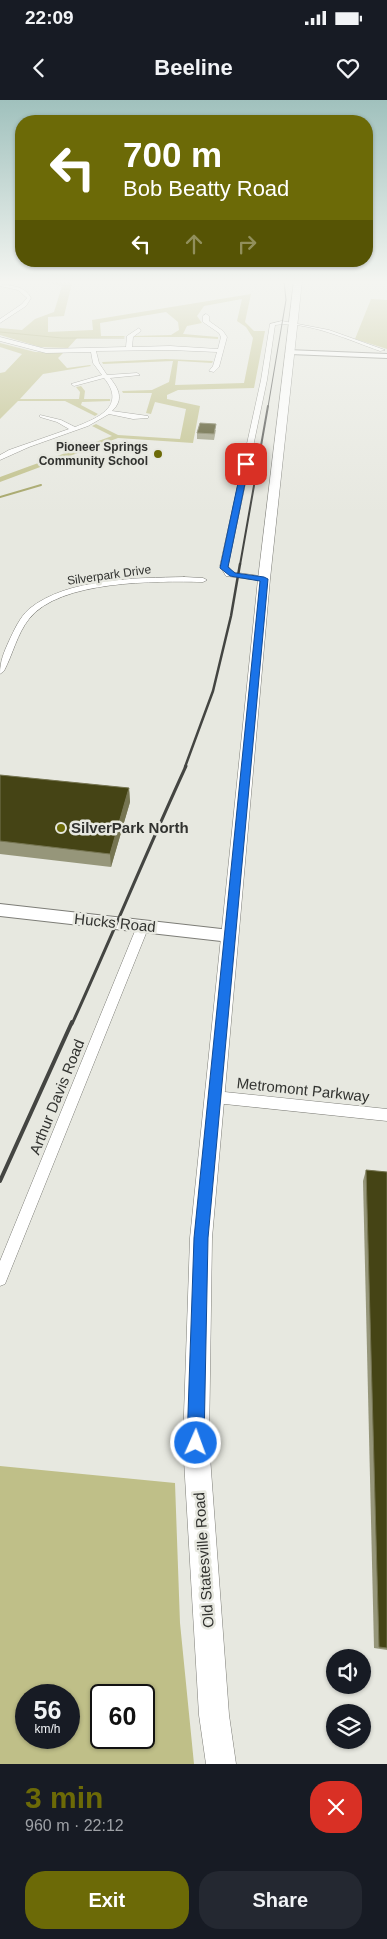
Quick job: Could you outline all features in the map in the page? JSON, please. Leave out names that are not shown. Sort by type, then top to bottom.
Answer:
[{"type":"main road","name":"Old Statesville Road","points":[[221,1764],[214,1716],[196,1443],[201,1238],[264,579],[289,359]]},
{"type":"main road","name":"Hucks Road","points":[[0,910],[230,936]]},
{"type":"street","points":[[0,458],[13,450],[92,422],[108,412],[115,404],[117,397],[95,359]]},
{"type":"street","points":[[212,371],[218,359]]},
{"type":"street","points":[[264,579],[233,575],[226,571],[224,566],[267,359]]},
{"type":"street","points":[[74,384],[105,376],[137,375]]},
{"type":"street","points":[[108,412],[133,417],[146,417]]},
{"type":"street","points":[[42,416],[59,421],[74,429]]},
{"type":"street","name":"Silverpark Drive","points":[[0,672],[22,624],[31,611],[61,594],[145,580],[203,580]]},
{"type":"street","name":"Arthur Davis Road","points":[[0,1279],[143,926]]},
{"type":"street","name":"Metromont Parkway","points":[[215,1097],[387,1114]]},
{"type":"green space","points":[[18,359],[59,359],[67,368],[90,365],[43,374],[20,399],[79,399],[80,392],[76,387],[81,386],[85,391],[84,399],[110,399],[110,401],[82,402],[81,405],[98,414],[95,416],[65,401],[18,401],[0,419],[0,373],[5,372]]},
{"type":"green space","points":[[166,359],[213,361],[212,363],[178,361],[175,385],[244,383],[249,359],[260,359],[254,388],[178,390],[167,395],[167,399],[200,406],[193,443],[118,438],[0,482],[0,477],[112,436],[92,426],[96,424],[118,435],[180,439],[186,409],[155,402],[151,414],[146,413],[152,393],[123,393],[122,391],[152,390],[169,382],[173,361],[103,364],[102,362]]},
{"type":"green space","points":[[0,1466],[175,1483],[180,1623],[194,1764],[0,1764]]},
{"type":"building","points":[[200,423],[216,424],[214,434],[197,433]]},
{"type":"building","name":"SilverPark North","points":[[0,775],[129,788],[110,854],[0,841]]},
{"type":"building","points":[[366,1170],[387,1172],[387,1648],[379,1647]]},
{"type":"waterway","points":[[0,497],[41,485]]},
{"type":"railway","points":[[268,407],[276,359]]},
{"type":"railway","points":[[240,565],[268,406]]},
{"type":"railway","points":[[185,767],[213,691],[231,616],[240,564]]},
{"type":"railway","points":[[72,1024],[186,766]]},
{"type":"railway","points":[[0,1181],[72,1022]]},
{"type":"place","name":"Pioneer Springs Community School","points":[[158,454]]},
{"type":"place","name":"SilverPark North","points":[[61,828]]},
{"type":"route","points":[[196,1443],[201,1238],[264,579],[233,575],[224,568],[246,464]]}]
